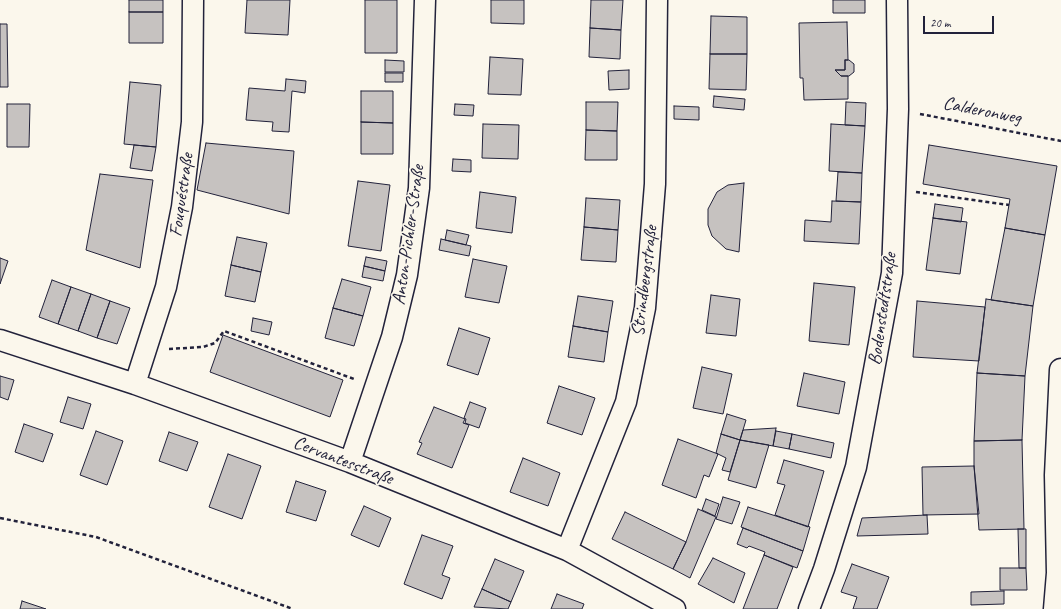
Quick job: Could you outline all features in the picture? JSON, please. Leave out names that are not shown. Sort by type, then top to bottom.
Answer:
[{"type":"street","name":"Fouquéstraße","points":[[135,384],[166,286],[182,207],[192,122],[193,0]]},
{"type":"street","name":"Anton-Pichler-Straße","points":[[350,462],[392,337],[407,275],[419,188],[425,0]]},
{"type":"street","name":"Strindbergstraße","points":[[567,550],[626,402],[645,308],[655,184],[657,0]]},
{"type":"street","name":"Bodenstedtstraße","points":[[809,609],[824,569],[856,467],[892,273],[898,109],[897,0]]},
{"type":"street","name":"Cervantesstraße","points":[[0,340],[135,384],[350,462],[567,550],[675,609]]},
{"type":"street","points":[[1055,609],[1058,573],[1056,475],[1061,370]]},
{"type":"path","name":"Calderonweg","points":[[898,109],[1061,141]]},
{"type":"path","points":[[910,191],[1009,205]]},
{"type":"path","points":[[147,348],[173,350],[203,347],[215,343],[224,331],[375,387]]},
{"type":"path","points":[[0,518],[96,537],[293,609]]},
{"type":"building","points":[[129,0],[163,0],[163,12],[129,12]]},
{"type":"building","points":[[247,0],[290,0],[288,35],[245,33]]},
{"type":"building","points":[[365,0],[397,0],[397,53],[365,53]]},
{"type":"building","points":[[491,0],[524,0],[524,24],[491,23]]},
{"type":"building","points":[[591,0],[623,0],[621,30],[590,28]]},
{"type":"building","points":[[833,0],[865,0],[865,13],[833,13]]},
{"type":"building","points":[[129,12],[163,12],[163,43],[129,43]]},
{"type":"building","points":[[711,16],[747,17],[747,54],[710,54]]},
{"type":"building","points":[[847,22],[848,60],[845,60],[845,70],[835,70],[841,76],[848,76],[848,99],[804,100],[803,78],[800,78],[799,23]]},
{"type":"building","points":[[0,24],[7,24],[8,87],[0,87]]},
{"type":"building","points":[[590,28],[621,30],[620,59],[589,57]]},
{"type":"building","points":[[710,54],[747,54],[746,90],[709,89]]},
{"type":"building","points":[[490,57],[523,59],[521,95],[488,94]]},
{"type":"building","points":[[385,60],[404,61],[404,72],[385,72]]},
{"type":"building","points":[[845,60],[849,60],[854,64],[854,72],[849,76],[841,76],[835,70],[845,70]]},
{"type":"building","points":[[629,70],[629,89],[609,90],[608,71]]},
{"type":"building","points":[[385,73],[403,73],[403,82],[385,82]]},
{"type":"building","points":[[286,79],[306,81],[305,93],[292,91],[289,132],[272,131],[273,122],[246,120],[249,88],[285,91]]},
{"type":"building","points":[[130,82],[161,85],[156,147],[124,144]]},
{"type":"building","points":[[361,91],[393,91],[393,123],[361,122]]},
{"type":"building","points":[[714,96],[745,99],[744,110],[713,107]]},
{"type":"building","points":[[586,102],[618,102],[617,131],[586,130]]},
{"type":"building","points":[[846,102],[866,103],[865,126],[845,125]]},
{"type":"building","points":[[7,104],[30,104],[29,147],[7,147]]},
{"type":"building","points":[[455,104],[474,105],[473,116],[454,115]]},
{"type":"building","points":[[674,106],[699,107],[699,120],[674,119]]},
{"type":"building","points":[[361,122],[393,123],[393,154],[361,154]]},
{"type":"building","points":[[483,124],[519,125],[518,159],[482,158]]},
{"type":"building","points":[[831,124],[865,126],[862,173],[829,171]]},
{"type":"building","points":[[586,130],[617,131],[617,160],[585,160]]},
{"type":"building","points":[[206,143],[294,151],[289,214],[197,190]]},
{"type":"building","points":[[134,145],[156,147],[152,171],[130,168]]},
{"type":"building","points":[[929,145],[1057,166],[1045,235],[1005,228],[1010,199],[923,184]]},
{"type":"building","points":[[453,159],[471,160],[471,172],[452,171]]},
{"type":"building","points":[[838,172],[862,173],[861,202],[836,201]]},
{"type":"building","points":[[100,174],[153,180],[140,268],[86,250]]},
{"type":"building","points":[[358,181],[390,185],[381,251],[348,246]]},
{"type":"building","points":[[744,183],[739,252],[726,249],[712,236],[708,225],[708,209],[717,192],[728,185]]},
{"type":"building","points":[[480,192],[516,197],[512,233],[476,228]]},
{"type":"building","points":[[586,198],[620,200],[618,230],[584,227]]},
{"type":"building","points":[[832,201],[861,202],[859,244],[804,241],[805,220],[831,222]]},
{"type":"building","points":[[935,204],[963,208],[961,222],[933,218]]},
{"type":"building","points":[[933,218],[967,222],[960,274],[926,270]]},
{"type":"building","points":[[584,227],[618,230],[616,262],[581,260]]},
{"type":"building","points":[[1005,228],[1045,235],[1033,306],[991,300]]},
{"type":"building","points":[[447,230],[469,235],[466,245],[445,240]]},
{"type":"building","points":[[237,237],[267,243],[261,272],[231,265]]},
{"type":"building","points":[[441,239],[471,246],[469,256],[439,250]]},
{"type":"building","points":[[366,257],[387,261],[385,271],[364,266]]},
{"type":"building","points":[[0,258],[8,261],[0,284]]},
{"type":"building","points":[[473,259],[507,266],[499,303],[465,297]]},
{"type":"building","points":[[231,265],[261,272],[255,302],[225,296]]},
{"type":"building","points":[[364,266],[385,271],[383,281],[362,277]]},
{"type":"building","points":[[342,279],[371,287],[363,316],[333,308]]},
{"type":"building","points":[[52,280],[71,287],[58,324],[39,317]]},
{"type":"building","points":[[814,283],[855,287],[849,345],[809,341]]},
{"type":"building","points":[[71,287],[91,294],[78,331],[58,324]]},
{"type":"building","points":[[91,294],[110,301],[97,338],[78,331]]},
{"type":"building","points":[[711,295],[740,299],[736,336],[706,333]]},
{"type":"building","points":[[578,296],[613,301],[608,332],[573,326]]},
{"type":"building","points":[[986,299],[1033,306],[1025,376],[977,373]]},
{"type":"building","points":[[110,301],[130,308],[117,344],[97,338]]},
{"type":"building","points":[[917,301],[985,307],[979,361],[913,357]]},
{"type":"building","points":[[333,308],[363,316],[354,346],[325,338]]},
{"type":"building","points":[[253,318],[272,322],[269,335],[251,331]]},
{"type":"building","points":[[573,326],[608,332],[604,362],[568,357]]},
{"type":"building","points":[[459,328],[490,338],[478,375],[447,365]]},
{"type":"building","points":[[223,335],[343,380],[330,417],[210,372]]},
{"type":"building","points":[[702,367],[732,374],[723,414],[693,408]]},
{"type":"building","points":[[804,373],[845,382],[839,414],[797,406]]},
{"type":"building","points":[[977,373],[1025,376],[1022,440],[974,441]]},
{"type":"building","points":[[0,376],[14,380],[8,400],[0,397]]},
{"type":"building","points":[[559,386],[595,398],[582,435],[547,423]]},
{"type":"building","points":[[68,397],[91,404],[83,429],[60,422]]},
{"type":"building","points":[[470,402],[486,408],[479,428],[465,423],[466,419],[464,418]]},
{"type":"building","points":[[434,407],[465,419],[463,423],[469,425],[452,468],[417,454],[422,443],[419,442]]},
{"type":"building","points":[[727,414],[746,420],[740,440],[721,434]]},
{"type":"building","points":[[24,424],[53,434],[43,462],[15,452]]},
{"type":"building","points":[[776,428],[773,446],[740,440],[743,430]]},
{"type":"building","points":[[96,431],[123,441],[107,485],[80,475]]},
{"type":"building","points":[[776,431],[792,434],[789,449],[773,446]]},
{"type":"building","points":[[169,432],[198,442],[187,471],[159,461]]},
{"type":"building","points":[[721,434],[740,440],[730,472],[722,470],[726,458],[716,453]]},
{"type":"building","points":[[792,434],[834,443],[831,458],[789,449]]},
{"type":"building","points":[[678,439],[718,454],[709,477],[704,475],[696,498],[662,485]]},
{"type":"building","points":[[740,440],[769,445],[756,488],[728,480]]},
{"type":"building","points":[[1022,440],[1024,529],[979,530],[974,466],[974,441]]},
{"type":"building","points":[[228,454],[261,466],[242,519],[209,507]]},
{"type":"building","points":[[523,458],[560,473],[548,506],[510,492]]},
{"type":"building","points":[[784,460],[824,471],[808,527],[775,515],[785,485],[777,483]]},
{"type":"building","points":[[974,466],[979,514],[923,515],[922,467]]},
{"type":"building","points":[[296,481],[326,491],[316,521],[286,512]]},
{"type":"building","points":[[723,497],[740,502],[732,524],[716,519]]},
{"type":"building","points":[[706,499],[719,504],[715,516],[702,510]]},
{"type":"building","points":[[364,506],[391,518],[379,547],[351,535]]},
{"type":"building","points":[[748,507],[810,527],[803,551],[741,527]]},
{"type":"building","points":[[698,509],[716,517],[690,578],[673,569],[686,542]]},
{"type":"building","points":[[625,512],[686,542],[673,569],[612,539]]},
{"type":"building","points":[[927,515],[928,534],[857,536],[862,518]]},
{"type":"building","points":[[743,528],[803,551],[797,568],[764,555],[765,552],[749,546],[747,548],[737,544]]},
{"type":"building","points":[[1018,529],[1026,529],[1026,568],[1019,568]]},
{"type":"building","points":[[422,535],[453,546],[442,575],[450,578],[442,599],[404,584]]},
{"type":"building","points":[[764,555],[793,567],[777,609],[743,609]]},
{"type":"building","points":[[713,558],[745,573],[734,603],[698,584]]},
{"type":"building","points":[[495,559],[524,571],[511,602],[482,589]]},
{"type":"building","points":[[852,564],[889,577],[877,609],[853,609],[857,597],[841,592]]},
{"type":"building","points":[[1000,568],[1026,568],[1027,590],[1000,590]]},
{"type":"building","points":[[482,589],[511,602],[508,609],[474,607]]},
{"type":"building","points":[[1004,591],[1004,604],[971,605],[971,592]]},
{"type":"building","points":[[557,594],[584,604],[582,609],[551,609]]},
{"type":"building","points":[[22,601],[46,609],[20,609]]}]
